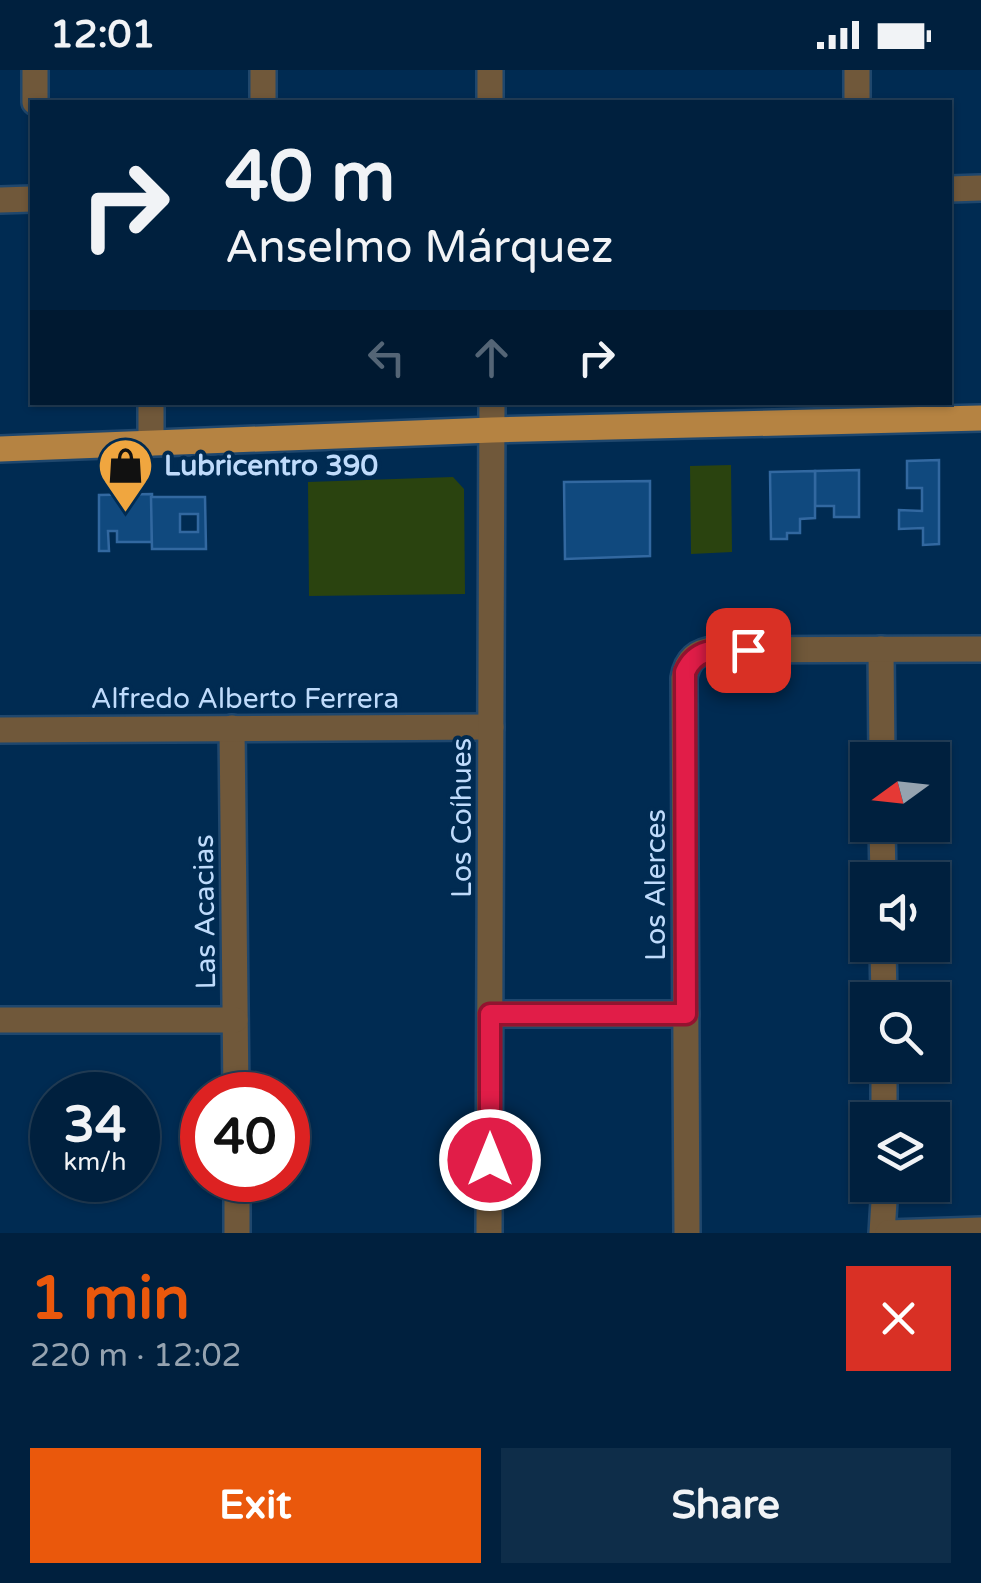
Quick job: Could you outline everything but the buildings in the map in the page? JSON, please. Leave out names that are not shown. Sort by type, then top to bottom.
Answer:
[{"type":"main road","points":[[0,448],[981,418]]},
{"type":"street","points":[[35,70],[35,100]]},
{"type":"street","points":[[263,70],[263,100]]},
{"type":"street","points":[[490,70],[490,100]]},
{"type":"street","points":[[856,70],[857,100]]},
{"type":"street","points":[[952,189],[981,188]]},
{"type":"street","points":[[0,200],[30,199]]},
{"type":"street","points":[[151,405],[151,443]]},
{"type":"street","name":"Los Coíhues","points":[[489,1233],[492,405]]},
{"type":"street","points":[[882,742],[881,649],[981,649]]},
{"type":"street","name":"Los Alerces","points":[[686,1233],[684,678],[692,658],[715,650],[881,649]]},
{"type":"street","name":"Alfredo Alberto Ferrera","points":[[0,730],[491,727]]},
{"type":"street","name":"Las Acacias","points":[[232,728],[236,1072]]},
{"type":"street","points":[[490,1014],[686,1014]]},
{"type":"street","points":[[0,1020],[235,1020]]},
{"type":"street","points":[[236,1202],[237,1233]]},
{"type":"street","points":[[885,1202],[885,1233],[981,1230]]},
{"type":"green space","points":[[731,465],[732,552],[691,554],[690,466]]},
{"type":"green space","points":[[453,477],[464,489],[465,594],[309,596],[308,482]]},
{"type":"place","name":"Lubricentro 390","points":[[125,514]]},
{"type":"route","points":[[490,1160],[490,1014],[686,1014],[685,672],[692,658],[702,652],[748,650]]}]
